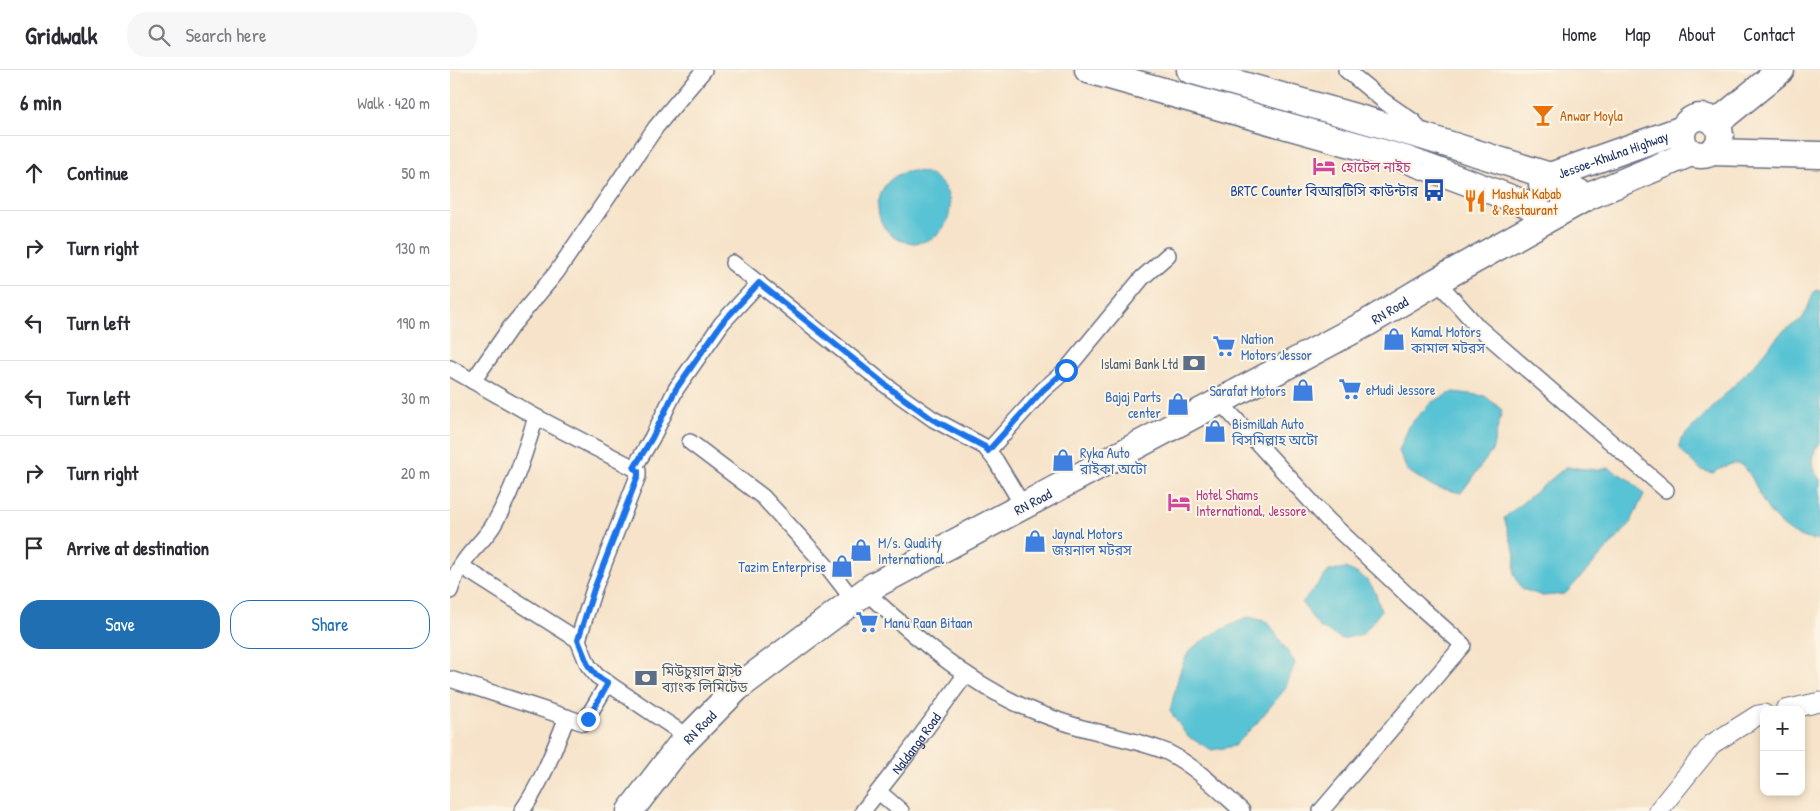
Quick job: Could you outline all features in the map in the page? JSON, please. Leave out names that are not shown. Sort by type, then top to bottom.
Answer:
[{"type":"highway","points":[[1088,70],[1405,159],[1524,203],[1550,218]]},
{"type":"highway","points":[[1190,70],[1425,137],[1550,176],[1586,197]]},
{"type":"highway","points":[[1704,138],[1781,70]]},
{"type":"highway","name":"Jessoe-Khulna Highway","points":[[1524,203],[1550,176],[1704,138],[1762,139],[1820,136]]},
{"type":"highway","name":"Jessoe-Khulna Highway","points":[[1550,218],[1586,197],[1704,138],[1820,154]]},
{"type":"highway","name":"RN Road","points":[[1483,256],[1524,203]]},
{"type":"highway","name":"RN Road","points":[[630,811],[688,737],[737,688],[860,596],[1023,506],[1367,323],[1437,281],[1550,218]]},
{"type":"street","points":[[473,381],[510,328],[556,273],[656,127],[704,70]]},
{"type":"street","points":[[1346,70],[1385,102],[1414,122],[1425,137]]},
{"type":"street","points":[[988,451],[1043,390],[1066,370],[1142,278],[1168,255]]},
{"type":"street","points":[[733,263],[892,390],[932,419],[985,447],[996,461],[1023,506]]},
{"type":"street","points":[[1437,281],[1478,327],[1666,490]]},
{"type":"street","points":[[634,468],[652,438],[676,389],[722,323],[759,283]]},
{"type":"street","points":[[450,368],[536,417],[638,471],[638,476],[594,589],[578,640]]},
{"type":"street","points":[[1220,402],[1328,520],[1463,645],[1321,811]]},
{"type":"street","points":[[450,591],[461,566],[486,537],[518,477],[536,417]]},
{"type":"street","points":[[690,442],[764,497],[824,564],[860,596],[966,674],[1020,705],[1064,723],[1142,742],[1169,753],[1197,771],[1242,811]]},
{"type":"street","points":[[461,566],[578,640],[588,665],[597,676],[688,737]]},
{"type":"street","name":"Naldanga Road","points":[[863,811],[966,674]]},
{"type":"street","points":[[450,679],[584,723],[608,683]]},
{"type":"street","points":[[1802,706],[1820,702]]},
{"type":"street","points":[[1658,811],[1712,744],[1760,715]]},
{"type":"street","points":[[522,811],[550,760],[566,717]]},
{"type":"street","points":[[879,792],[901,811]]},
{"type":"water","points":[[914,171],[934,177],[944,187],[950,207],[944,227],[934,237],[914,243],[894,237],[884,227],[878,207],[884,187],[894,177]]},
{"type":"water","points":[[1820,291],[1820,443],[1814,452],[1812,461],[1816,475],[1820,479],[1820,539],[1812,539],[1803,538],[1795,534],[1774,517],[1743,466],[1732,464],[1713,473],[1701,470],[1679,447],[1681,439],[1754,365],[1781,333],[1802,319],[1814,292]]},
{"type":"water","points":[[1453,392],[1485,396],[1502,410],[1492,451],[1461,493],[1431,486],[1407,470],[1399,451],[1410,424],[1432,402]]},
{"type":"water","points":[[1566,467],[1597,470],[1609,468],[1631,481],[1644,494],[1630,524],[1565,594],[1543,596],[1522,589],[1514,574],[1515,554],[1504,518]]},
{"type":"water","points":[[1345,568],[1366,579],[1376,595],[1381,611],[1363,634],[1342,639],[1319,627],[1302,603],[1329,571]]},
{"type":"water","points":[[1249,617],[1268,622],[1295,663],[1285,689],[1256,724],[1234,746],[1212,750],[1187,736],[1170,711],[1178,680],[1186,657],[1194,647],[1217,632]]},
{"type":"place","name":"Anwar Moyla","points":[[1543,115]]},
{"type":"place","name":"হোটেল নাইচ","points":[[1324,166]]},
{"type":"place","name":"BRTC Counter বিআরটিসি কাউন্টার","points":[[1434,190]]},
{"type":"place","name":"Mashuk Kabab & Restaurant","points":[[1475,201]]},
{"type":"place","name":"Kamal Motors কামাল মটরস","points":[[1394,339]]},
{"type":"place","name":"Nation Motors Jessor","points":[[1224,346]]},
{"type":"place","name":"Islami Bank Ltd","points":[[1194,363]]},
{"type":"place","name":"eMudi Jessore","points":[[1350,389]]},
{"type":"place","name":"Sarafat Motors","points":[[1303,390]]},
{"type":"place","name":"Bajaj Parts center","points":[[1178,404]]},
{"type":"place","name":"Bismillah Auto বিসমিল্লাহ অটো","points":[[1215,431]]},
{"type":"place","name":"Ryka Auto রাইকা অটো","points":[[1063,460]]},
{"type":"place","name":"Hotel Shams International, Jessore","points":[[1179,502]]},
{"type":"place","name":"Jaynal Motors জয়নাল মটরস","points":[[1035,541]]},
{"type":"place","name":"M/s. Quality International","points":[[861,550]]},
{"type":"place","name":"Tazim Enterprise","points":[[842,566]]},
{"type":"place","name":"Manu Paan Bitaan","points":[[867,622]]},
{"type":"place","name":"মিউচুয়াল ট্রাস্ট ব্যাংক লিমিটেড","points":[[646,678]]},
{"type":"route","points":[[588,719],[608,683],[597,676],[588,665],[578,640],[594,589],[638,476],[638,471],[634,468],[652,438],[676,389],[722,323],[759,283],[892,390],[932,419],[985,447],[988,451],[1043,390],[1066,370]]}]
